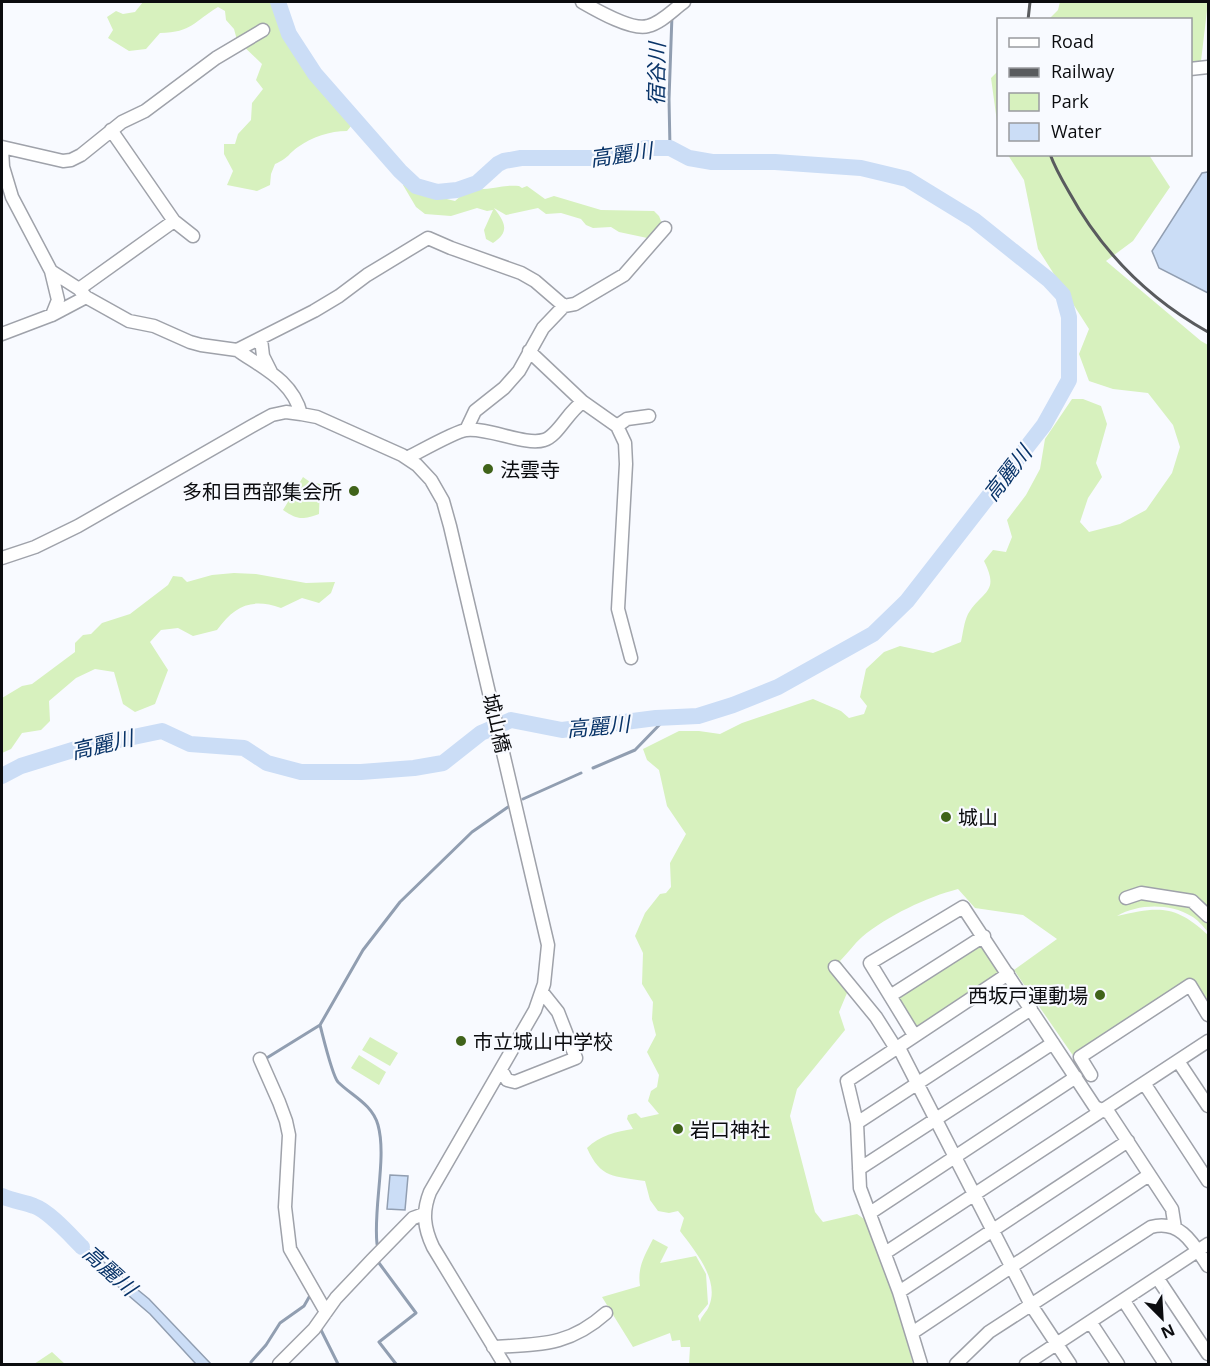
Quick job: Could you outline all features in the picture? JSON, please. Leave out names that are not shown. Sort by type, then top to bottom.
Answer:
[{"type":"street","points":[[582,2],[620,21],[641,27],[655,23],[681,4]]},
{"type":"street","points":[[52,315],[58,300],[51,271],[12,197],[3,168],[2,145],[63,161],[71,160],[81,155],[122,122],[145,111],[216,58],[263,30]]},
{"type":"street","points":[[1192,69],[1209,67]]},
{"type":"street","points":[[111,130],[174,222],[193,236]]},
{"type":"street","points":[[2,334],[52,315],[174,222]]},
{"type":"street","points":[[466,430],[475,411],[515,376],[543,328],[564,306],[575,304],[624,275],[665,228]]},
{"type":"street","points":[[237,350],[314,311],[428,238],[521,273],[535,281],[564,306]]},
{"type":"street","points":[[51,271],[129,321],[154,326],[190,342],[237,350],[292,391],[298,400],[301,414]]},
{"type":"street","points":[[261,339],[263,356],[271,374]]},
{"type":"street","points":[[529,351],[583,402],[617,426],[625,443],[626,464],[618,609],[631,658]]},
{"type":"street","points":[[407,458],[466,430],[543,441],[553,436],[574,407],[583,402]]},
{"type":"street","name":"城山橋","points":[[2,558],[58,537],[272,415],[286,412],[317,417],[407,458],[430,480],[442,501],[481,656],[548,945],[546,975],[535,1010],[430,1192],[424,1214]]},
{"type":"street","points":[[617,426],[627,419],[649,416]]},
{"type":"street","points":[[1126,898],[1141,893],[1192,901],[1209,916]]},
{"type":"street","points":[[914,1035],[870,963],[963,907],[1095,1107],[1103,1105]]},
{"type":"street","points":[[890,996],[984,936]]},
{"type":"street","points":[[835,967],[897,1046],[1031,1305],[1070,1365]]},
{"type":"street","points":[[921,1365],[899,1292],[861,1188],[857,1123],[847,1081],[1008,974]]},
{"type":"street","points":[[1090,1075],[1080,1057],[1190,985],[1209,1016]]},
{"type":"street","points":[[501,1069],[507,1080],[515,1082],[576,1058],[558,1012],[542,992]]},
{"type":"street","points":[[857,1123],[1031,1009]]},
{"type":"street","points":[[885,1253],[975,1195],[1103,1105],[1144,1083],[1209,1041]]},
{"type":"street","points":[[859,1169],[1053,1043]]},
{"type":"street","points":[[260,1059],[283,1112],[289,1135],[285,1207],[290,1248],[326,1312]]},
{"type":"street","points":[[1178,1060],[1209,1106]]},
{"type":"street","points":[[870,1213],[1076,1077]]},
{"type":"street","points":[[1144,1083],[1209,1181]]},
{"type":"street","points":[[1103,1105],[1172,1209],[1175,1228]]},
{"type":"street","points":[[899,1292],[1128,1141]]},
{"type":"street","points":[[912,1333],[1149,1176]]},
{"type":"street","points":[[279,1365],[314,1329],[336,1298],[413,1218],[424,1214],[426,1230],[433,1247],[504,1365]]},
{"type":"street","points":[[956,1365],[989,1332],[1146,1230],[1157,1226],[1175,1228],[1186,1234],[1203,1247],[1209,1266]]},
{"type":"street","points":[[1026,1365],[1203,1247]]},
{"type":"street","points":[[1158,1278],[1209,1354]]},
{"type":"street","points":[[1124,1301],[1165,1365]]},
{"type":"street","points":[[494,1347],[565,1340],[593,1325],[606,1313]]},
{"type":"street","points":[[1091,1323],[1118,1365]]},
{"type":"green space","points":[[143,2],[283,2],[289,24],[309,61],[327,79],[356,120],[347,131],[328,133],[309,140],[275,164],[270,185],[257,191],[227,185],[233,171],[224,154],[224,144],[235,144],[238,134],[251,120],[252,103],[263,89],[256,80],[262,64],[237,40],[234,29],[226,20],[225,11],[218,7],[186,28],[160,33],[146,49],[129,51],[108,38],[113,30],[107,17],[116,11],[123,14],[135,12]]},
{"type":"green space","points":[[1060,2],[1208,2],[1201,61],[1192,62],[1192,18],[1050,18],[1058,10]]},
{"type":"green space","points":[[997,72],[997,122],[991,78]]},
{"type":"green space","points":[[1009,156],[1150,156],[1170,187],[1133,241],[1106,261],[1208,345],[1208,932],[1191,916],[1163,907],[1144,907],[1117,916],[1166,910],[1186,918],[1208,935],[1208,1009],[1191,981],[1074,1057],[1014,970],[1057,939],[1023,915],[975,908],[958,889],[908,908],[883,922],[859,940],[840,961],[849,974],[842,983],[847,993],[839,1012],[845,1030],[797,1089],[790,1116],[815,1212],[823,1222],[857,1214],[867,1221],[899,1313],[913,1364],[689,1364],[690,1347],[681,1347],[680,1340],[672,1341],[670,1333],[633,1347],[602,1297],[640,1286],[641,1267],[653,1239],[668,1247],[660,1263],[696,1256],[706,1274],[708,1304],[698,1316],[700,1322],[712,1296],[709,1276],[680,1231],[684,1218],[678,1211],[669,1213],[658,1211],[650,1200],[645,1181],[617,1177],[603,1171],[587,1148],[608,1135],[633,1129],[627,1119],[628,1115],[636,1113],[641,1118],[659,1114],[648,1101],[651,1091],[657,1087],[659,1075],[647,1052],[656,1035],[652,1019],[653,1002],[642,984],[643,953],[635,936],[645,913],[660,894],[666,893],[671,887],[670,863],[686,834],[667,806],[659,770],[647,760],[643,749],[679,731],[720,734],[742,723],[813,699],[841,711],[849,718],[864,714],[867,706],[860,697],[866,669],[884,652],[900,646],[933,653],[961,642],[968,614],[990,586],[989,571],[984,561],[993,550],[1006,552],[1012,537],[1007,520],[1026,495],[1040,469],[1045,439],[1072,399],[1083,399],[1101,406],[1107,424],[1096,463],[1102,477],[1088,498],[1080,522],[1089,532],[1120,524],[1146,510],[1172,473],[1180,447],[1173,425],[1148,393],[1113,389],[1089,381],[1079,354],[1089,329],[1038,249],[1024,180]]},
{"type":"green space","points":[[406,183],[418,192],[455,201],[470,188],[519,186],[522,188],[527,186],[545,199],[554,196],[601,210],[654,211],[663,226],[652,239],[619,232],[611,227],[593,228],[581,219],[561,213],[546,214],[538,208],[506,215],[494,208],[503,221],[504,230],[499,239],[493,243],[486,239],[484,230],[493,210],[477,208],[451,216],[425,214],[416,207],[403,185]]},
{"type":"green space","points":[[303,477],[310,482],[320,484],[319,514],[300,518],[283,510]]},
{"type":"green space","points":[[256,574],[306,583],[335,582],[331,593],[319,603],[302,598],[281,608],[261,604],[245,606],[224,621],[217,630],[193,636],[178,628],[161,630],[150,642],[168,670],[155,704],[135,712],[123,704],[114,672],[95,669],[76,678],[49,701],[50,721],[41,730],[22,733],[11,749],[2,753],[2,698],[22,686],[32,684],[75,652],[75,643],[83,635],[91,634],[102,623],[130,614],[168,585],[173,576],[182,577],[187,582],[212,575]]},
{"type":"green space","points":[[982,943],[1000,970],[999,973],[915,1026],[897,997]]},
{"type":"green space","points":[[370,1037],[398,1053],[390,1066],[362,1050]]},
{"type":"green space","points":[[359,1055],[386,1072],[379,1085],[351,1068]]},
{"type":"green space","points":[[52,1352],[65,1364],[34,1364]]},
{"type":"water","points":[[1208,172],[1208,293],[1159,268],[1152,251],[1202,173]]},
{"type":"water","points":[[390,1175],[408,1176],[405,1210],[387,1209]]},
{"type":"water","name":"高麗川","points":[[67,1232],[149,1299],[211,1364],[196,1364],[150,1314],[93,1265]]},
{"type":"waterway","name":"高麗川","points":[[2,776],[21,766],[76,749],[162,731],[190,744],[244,748],[267,763],[301,772],[361,772],[414,768],[443,763],[481,733],[511,720],[562,730],[656,718],[698,716],[733,705],[778,687],[873,634],[907,601],[1044,425],[1069,380],[1069,317],[1063,295],[1049,280],[974,220],[907,179],[861,168],[775,162],[712,162],[689,158],[670,148],[646,148],[605,158],[521,158],[504,161],[477,183],[457,190],[437,192],[416,186],[400,171],[315,74],[289,34],[278,2]]},
{"type":"waterway","name":"宿谷川","points":[[670,148],[672,15]]},
{"type":"waterway","points":[[593,768],[635,750],[666,718]]},
{"type":"waterway","points":[[523,799],[581,773]]},
{"type":"waterway","points":[[266,1061],[265,1059],[320,1025],[363,950],[400,902],[472,832],[508,807]]},
{"type":"waterway","points":[[320,1025],[330,1064],[338,1082],[371,1111],[378,1125],[381,1167],[377,1244]]},
{"type":"waterway","name":"高麗川","points":[[2,1196],[40,1209],[60,1224],[82,1247]]},
{"type":"waterway","points":[[379,1263],[416,1313],[379,1342],[396,1364]]},
{"type":"waterway","points":[[251,1364],[280,1323],[304,1306],[312,1292]]},
{"type":"waterway","points":[[322,1326],[320,1328],[338,1364]]},
{"type":"railway","points":[[1028,18],[1030,2]]},
{"type":"railway","points":[[1051,156],[1082,214],[1112,254],[1166,305],[1208,332]]},
{"type":"place","name":"法雲寺","points":[[488,469]]},
{"type":"place","name":"多和目西部集会所","points":[[354,491]]},
{"type":"place","name":"城山","points":[[946,817]]},
{"type":"place","name":"西坂戸運動場","points":[[1100,995]]},
{"type":"place","name":"市立城山中学校","points":[[461,1041]]},
{"type":"place","name":"岩口神社","points":[[678,1129]]}]
